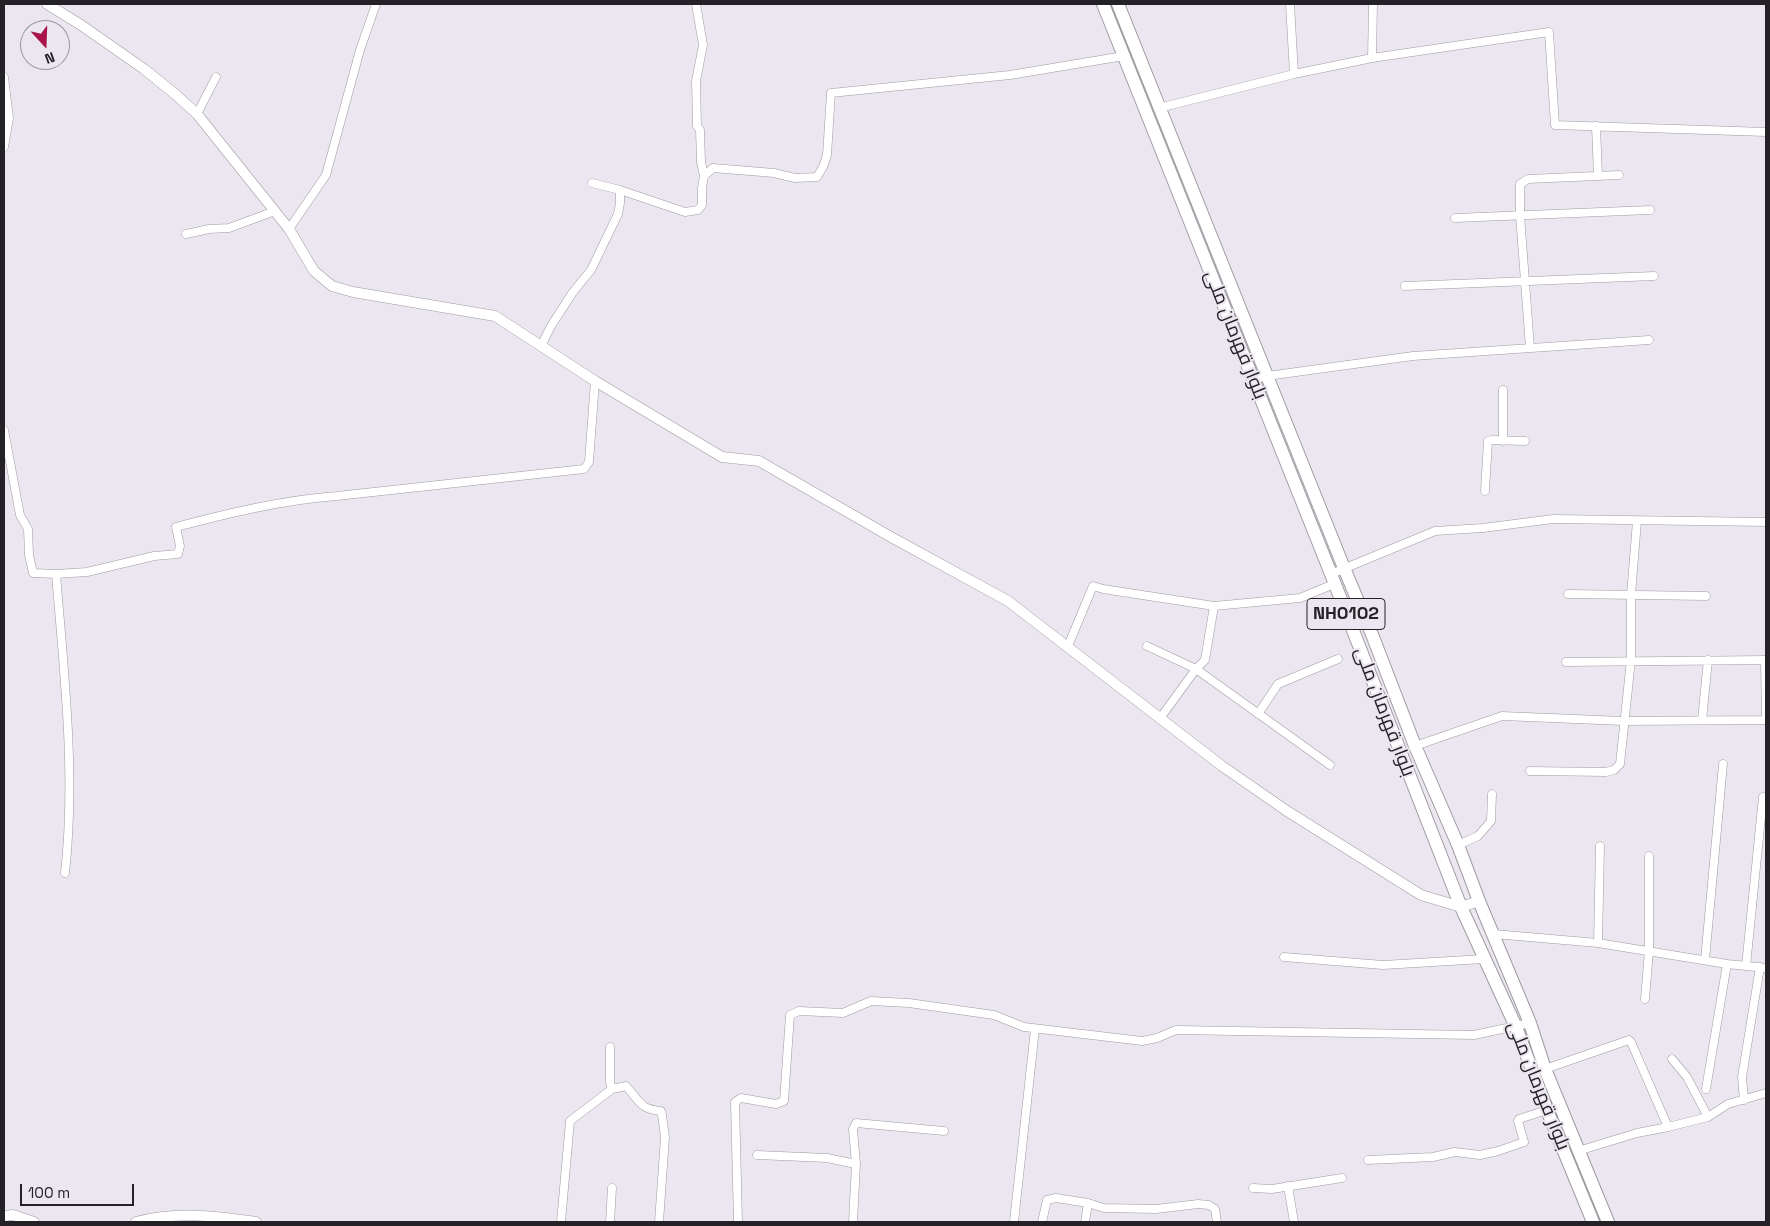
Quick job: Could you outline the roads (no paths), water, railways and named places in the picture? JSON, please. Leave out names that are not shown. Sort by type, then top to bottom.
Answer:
[{"type":"highway","name":"بلوار قهرمان ملی","points":[[1103,4],[1333,579],[1461,908],[1516,1027],[1547,1110],[1593,1222]]},
{"type":"highway","name":"بلوار قهرمان ملی","points":[[1118,4],[1373,636],[1415,746],[1458,845],[1479,901],[1530,1023],[1545,1069],[1608,1222]]},
{"type":"street","points":[[47,4],[81,24],[144,68],[196,114],[289,229],[314,271],[332,286],[353,292],[494,316],[596,382],[722,457],[759,461],[891,537],[1008,601],[1161,717],[1222,766],[1287,811],[1420,895],[1461,908],[1479,901]]},
{"type":"street","points":[[289,229],[326,176],[360,50],[376,4]]},
{"type":"street","points":[[592,183],[620,190],[685,212],[698,210],[702,205],[704,176],[701,162],[700,130],[697,126],[696,81],[703,45],[696,4]]},
{"type":"street","points":[[1290,4],[1294,74]]},
{"type":"street","points":[[1372,58],[1373,4]]},
{"type":"street","points":[[1159,108],[1294,74],[1372,58],[1549,32],[1555,125],[1766,132]]},
{"type":"street","points":[[704,176],[713,168],[774,173],[795,178],[817,177],[827,155],[830,93],[1010,75],[1124,56]]},
{"type":"street","points":[[4,77],[9,118],[4,147]]},
{"type":"street","points":[[196,114],[216,77]]},
{"type":"street","points":[[1596,126],[1598,176]]},
{"type":"street","points":[[1530,348],[1520,215],[1520,184],[1528,180],[1619,175]]},
{"type":"street","points":[[541,346],[551,326],[573,292],[591,270],[618,214],[620,190]]},
{"type":"street","points":[[1455,218],[1650,210]]},
{"type":"street","points":[[186,234],[229,228],[275,211]]},
{"type":"street","points":[[1405,286],[1654,276]]},
{"type":"street","points":[[1253,380],[1267,376],[1413,356],[1649,340]]},
{"type":"street","points":[[4,430],[20,515],[28,529],[29,555],[34,572],[56,574],[87,572],[154,556],[178,554],[180,546],[176,527],[304,498],[584,469],[588,462],[596,382]]},
{"type":"street","points":[[1503,390],[1503,441]]},
{"type":"street","points":[[1485,491],[1488,441],[1525,441]]},
{"type":"street","points":[[1068,646],[1093,586],[1214,606],[1300,598],[1333,579],[1344,568],[1435,531],[1483,528],[1553,519],[1766,522]]},
{"type":"street","points":[[1530,772],[1606,772],[1614,770],[1620,764],[1631,660],[1631,595],[1637,521]]},
{"type":"street","points":[[56,574],[68,756],[69,839],[65,873]]},
{"type":"street","points":[[1568,594],[1706,596]]},
{"type":"street","points":[[1161,717],[1196,669],[1205,660],[1214,606]]},
{"type":"street","points":[[1147,646],[1196,669],[1330,765]]},
{"type":"street","points":[[1258,714],[1278,684],[1338,659]]},
{"type":"street","points":[[1702,720],[1708,660]]},
{"type":"street","points":[[1415,746],[1502,716],[1624,721],[1766,720],[1766,660],[1566,662]]},
{"type":"street","points":[[1705,960],[1723,764]]},
{"type":"street","points":[[1458,845],[1478,836],[1491,821],[1492,794]]},
{"type":"street","points":[[1746,966],[1763,798]]},
{"type":"street","points":[[1598,943],[1600,846]]},
{"type":"street","points":[[1645,999],[1649,951],[1650,856]]},
{"type":"street","points":[[1494,934],[1598,943],[1763,968],[1742,1077],[1744,1100]]},
{"type":"street","points":[[1284,957],[1383,965],[1484,959]]},
{"type":"street","points":[[1706,1089],[1727,964]]},
{"type":"street","points":[[738,1222],[735,1102],[740,1098],[776,1104],[784,1102],[790,1014],[799,1011],[843,1013],[871,1001],[909,1003],[994,1015],[1024,1027],[1035,1029],[1142,1041],[1157,1038],[1176,1030],[1474,1035],[1530,1023]]},
{"type":"street","points":[[1014,1222],[1035,1029]]},
{"type":"street","points":[[1545,1069],[1629,1040],[1668,1127]]},
{"type":"street","points":[[610,1047],[610,1082],[612,1089]]},
{"type":"street","points":[[1672,1059],[1687,1077],[1708,1117]]},
{"type":"street","points":[[561,1222],[570,1121],[612,1089],[626,1086],[648,1110],[661,1111],[662,1114],[665,1137],[659,1222]]},
{"type":"street","points":[[1578,1151],[1637,1133],[1708,1117],[1728,1104],[1766,1093]]},
{"type":"street","points":[[1368,1160],[1432,1157],[1455,1152],[1480,1155],[1498,1152],[1524,1142],[1519,1119],[1547,1110]]},
{"type":"street","points":[[853,1222],[856,1164],[853,1129],[856,1123],[944,1131]]},
{"type":"street","points":[[757,1155],[828,1158],[856,1164]]},
{"type":"street","points":[[1253,1188],[1272,1189],[1342,1178]]},
{"type":"street","points":[[1288,1186],[1294,1222]]},
{"type":"street","points":[[610,1222],[612,1188]]},
{"type":"street","points":[[1042,1222],[1047,1200],[1056,1198],[1088,1203],[1104,1208],[1156,1209],[1198,1204],[1209,1205],[1215,1209],[1217,1222]]},
{"type":"street","points":[[1085,1222],[1088,1203]]},
{"type":"street","points":[[4,1216],[13,1215],[34,1222]]},
{"type":"street","points":[[136,1222],[176,1216],[213,1217],[256,1222]]}]
